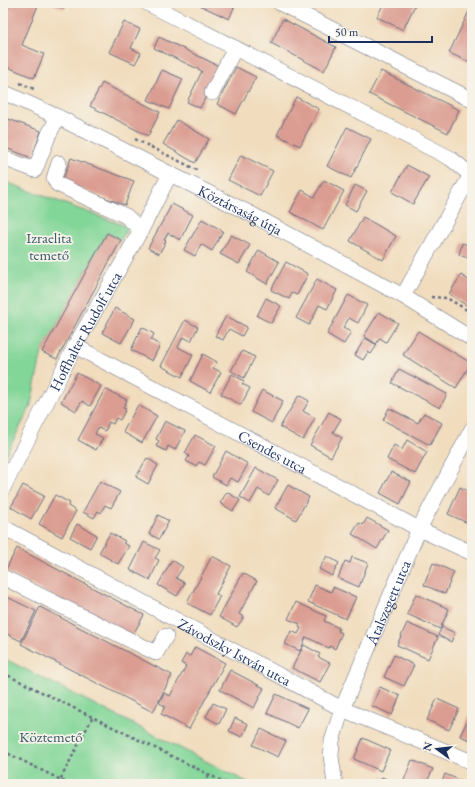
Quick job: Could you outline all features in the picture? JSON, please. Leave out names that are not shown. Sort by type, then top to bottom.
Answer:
[{"type":"street","points":[[147,3],[450,158],[471,174],[403,296]]},
{"type":"street","points":[[280,3],[472,100]]},
{"type":"street","points":[[212,93],[235,48]]},
{"type":"street","name":"Köztársaság útja","points":[[3,92],[58,117],[251,214],[403,296],[472,339]]},
{"type":"street","points":[[3,158],[35,170],[49,134],[58,117]]},
{"type":"street","points":[[59,163],[54,178],[57,184],[126,216],[140,230]]},
{"type":"street","name":"Hoffhalter Rudolf utca","points":[[3,488],[75,346],[170,174]]},
{"type":"street","name":"Csendes utca","points":[[75,346],[419,529],[472,553]]},
{"type":"street","name":"Átalszegett utca","points":[[335,784],[331,756],[332,741],[342,708],[419,529],[472,429]]},
{"type":"street","name":"Závodszky István utca","points":[[3,527],[342,708],[472,762]]},
{"type":"street","points":[[3,577],[156,653],[166,636]]},
{"type":"path","points":[[3,673],[228,784]]},
{"type":"path","points":[[58,784],[92,718]]},
{"type":"path","points":[[3,751],[69,784]]},
{"type":"path","points":[[205,784],[210,775]]},
{"type":"green space","name":"Izraelita temető","points":[[3,181],[128,227],[121,240],[107,233],[42,352],[30,408],[3,460]]},
{"type":"green space","name":"Köztemető","points":[[3,658],[251,784],[3,784]]},
{"type":"building","points":[[10,3],[39,3],[22,45],[44,54],[34,78],[3,65],[3,21]]},
{"type":"building","points":[[50,3],[66,3],[64,9]]},
{"type":"building","points":[[195,3],[236,3],[229,19]]},
{"type":"building","points":[[384,3],[416,3],[403,30],[377,17]]},
{"type":"building","points":[[472,5],[472,63],[449,53]]},
{"type":"building","points":[[283,19],[336,47],[324,71],[271,43]]},
{"type":"building","points":[[124,22],[140,29],[131,48],[141,53],[135,64],[109,52]]},
{"type":"building","points":[[159,37],[221,67],[200,108],[187,102],[202,71],[154,48]]},
{"type":"building","points":[[236,67],[256,77],[236,114],[217,104]]},
{"type":"building","points":[[162,70],[183,79],[169,109],[148,100]]},
{"type":"building","points":[[381,71],[459,110],[448,133],[369,94]]},
{"type":"building","points":[[102,83],[160,112],[148,136],[90,106]]},
{"type":"building","points":[[296,97],[319,109],[300,146],[277,135]]},
{"type":"building","points":[[3,117],[41,131],[32,158],[3,147]]},
{"type":"building","points":[[177,120],[209,139],[195,163],[163,144]]},
{"type":"building","points":[[347,127],[371,139],[351,178],[327,166]]},
{"type":"building","points":[[241,155],[273,171],[260,196],[228,180]]},
{"type":"building","points":[[71,158],[134,181],[125,205],[62,182]]},
{"type":"building","points":[[407,165],[429,177],[413,204],[392,192]]},
{"type":"building","points":[[324,180],[344,191],[323,230],[290,212],[302,190],[314,197]]},
{"type":"building","points":[[355,185],[367,191],[356,211],[345,205]]},
{"type":"building","points":[[172,204],[193,215],[180,240],[168,233],[164,240],[166,241],[159,254],[148,248]]},
{"type":"building","points":[[363,217],[396,236],[383,260],[350,241]]},
{"type":"building","points":[[202,219],[223,231],[212,251],[201,244],[195,256],[184,250]]},
{"type":"building","points":[[107,233],[121,240],[57,359],[42,352]]},
{"type":"building","points":[[231,235],[250,245],[239,264],[220,254]]},
{"type":"building","points":[[462,243],[472,246],[472,259],[459,255]]},
{"type":"building","points":[[259,250],[279,262],[267,284],[247,272]]},
{"type":"building","points":[[286,262],[308,274],[297,295],[292,293],[289,299],[271,290]]},
{"type":"building","points":[[461,275],[472,282],[472,309],[449,294]]},
{"type":"building","points":[[317,279],[337,290],[327,309],[319,305],[309,325],[296,318]]},
{"type":"building","points":[[348,295],[367,305],[358,323],[349,318],[343,328],[351,332],[344,344],[327,334]]},
{"type":"building","points":[[266,298],[281,306],[271,323],[257,316]]},
{"type":"building","points":[[115,308],[135,319],[121,343],[102,333]]},
{"type":"building","points":[[379,312],[398,323],[386,342],[380,338],[376,344],[364,336]]},
{"type":"building","points":[[226,316],[247,327],[242,336],[229,329],[223,340],[215,336]]},
{"type":"building","points":[[185,320],[198,327],[191,341],[183,337],[178,347],[193,355],[182,377],[161,366]]},
{"type":"building","points":[[142,327],[154,334],[151,340],[160,345],[152,361],[131,350]]},
{"type":"building","points":[[418,331],[471,363],[456,388],[403,355]]},
{"type":"building","points":[[365,338],[377,345],[371,354],[368,352],[363,360],[355,355]]},
{"type":"building","points":[[242,351],[255,357],[244,378],[231,371]]},
{"type":"building","points":[[203,354],[217,362],[213,368],[221,372],[210,392],[190,381]]},
{"type":"building","points":[[399,369],[447,394],[440,408],[392,383]]},
{"type":"building","points":[[77,373],[101,386],[90,406],[82,401],[76,411],[61,402]]},
{"type":"building","points":[[232,374],[244,381],[242,384],[250,388],[241,405],[221,394]]},
{"type":"building","points":[[105,389],[127,400],[123,408],[126,409],[120,420],[116,418],[113,424],[109,422],[105,431],[98,428],[95,434],[103,438],[96,450],[78,440]]},
{"type":"building","points":[[262,390],[283,401],[272,423],[251,412]]},
{"type":"building","points":[[299,395],[309,401],[303,411],[315,418],[303,440],[280,427]]},
{"type":"building","points":[[138,405],[157,416],[142,443],[123,432]]},
{"type":"building","points":[[389,408],[418,423],[424,413],[442,423],[430,445],[383,420]]},
{"type":"building","points":[[329,412],[341,419],[333,432],[342,438],[331,457],[310,445]]},
{"type":"building","points":[[165,421],[185,431],[175,450],[168,446],[166,451],[156,446],[159,441],[156,439]]},
{"type":"building","points":[[195,435],[216,446],[205,465],[199,462],[196,466],[186,461],[189,456],[185,453]]},
{"type":"building","points":[[407,440],[427,452],[415,474],[387,459],[394,445],[402,450]]},
{"type":"building","points":[[226,451],[248,464],[238,482],[230,478],[226,485],[212,477]]},
{"type":"building","points":[[147,458],[158,465],[148,484],[136,477]]},
{"type":"building","points":[[256,468],[278,480],[269,496],[258,489],[250,503],[240,497]]},
{"type":"building","points":[[391,472],[411,482],[400,504],[380,493]]},
{"type":"building","points":[[100,481],[120,492],[111,508],[105,505],[101,513],[98,511],[94,518],[83,512]]},
{"type":"building","points":[[23,485],[44,496],[31,519],[11,507]]},
{"type":"building","points":[[288,485],[309,497],[296,520],[275,508]]},
{"type":"building","points":[[460,487],[472,493],[468,500],[472,502],[472,520],[470,524],[448,514]]},
{"type":"building","points":[[227,492],[240,500],[233,511],[220,503]]},
{"type":"building","points":[[55,495],[70,503],[68,506],[76,511],[62,537],[39,524]]},
{"type":"building","points":[[158,515],[169,521],[159,539],[149,534]]},
{"type":"building","points":[[367,518],[388,530],[377,549],[352,534],[359,523],[363,525]]},
{"type":"building","points":[[77,524],[97,535],[90,548],[70,537]]},
{"type":"building","points":[[110,533],[125,541],[123,543],[129,546],[118,564],[99,553]]},
{"type":"building","points":[[144,542],[160,550],[155,558],[159,560],[150,580],[130,570]]},
{"type":"building","points":[[17,548],[144,615],[131,638],[5,571]]},
{"type":"building","points":[[212,556],[231,566],[216,594],[220,596],[210,615],[187,603]]},
{"type":"building","points":[[327,556],[339,563],[332,576],[319,569]]},
{"type":"building","points":[[352,557],[368,563],[359,587],[338,578],[345,561],[350,563]]},
{"type":"building","points":[[172,560],[183,567],[176,578],[185,583],[177,596],[158,585]]},
{"type":"building","points":[[433,563],[454,572],[445,594],[424,585]]},
{"type":"building","points":[[243,573],[257,581],[239,614],[244,617],[237,627],[219,617]]},
{"type":"building","points":[[315,585],[331,592],[333,587],[356,597],[346,619],[308,602]]},
{"type":"building","points":[[416,594],[449,609],[440,629],[407,614]]},
{"type":"building","points":[[3,595],[36,611],[21,641],[3,632]]},
{"type":"building","points":[[296,602],[326,616],[324,621],[339,628],[338,631],[342,633],[335,649],[330,646],[329,648],[306,637],[300,651],[285,644],[291,631],[298,634],[301,628],[299,627],[300,624],[288,619]]},
{"type":"building","points":[[40,607],[172,675],[153,712],[21,644]]},
{"type":"building","points":[[407,623],[438,637],[428,659],[397,645]]},
{"type":"building","points":[[442,627],[455,633],[451,642],[438,635]]},
{"type":"building","points":[[304,645],[320,654],[318,657],[330,663],[320,682],[292,668]]},
{"type":"building","points":[[195,647],[225,663],[189,729],[161,714],[165,706],[159,703],[164,693],[170,696],[186,666],[181,663],[186,654],[190,656]]},
{"type":"building","points":[[394,655],[414,665],[404,686],[384,677]]},
{"type":"building","points":[[230,670],[264,688],[254,708],[220,690]]},
{"type":"building","points":[[380,687],[400,696],[392,715],[372,706]]},
{"type":"building","points":[[276,694],[308,709],[298,728],[267,713]]},
{"type":"building","points":[[437,699],[459,709],[449,730],[427,720]]},
{"type":"building","points":[[213,703],[226,709],[219,724],[206,717]]},
{"type":"building","points":[[472,713],[472,741],[460,736]]},
{"type":"building","points":[[235,718],[248,724],[242,737],[229,731]]},
{"type":"building","points":[[261,729],[286,741],[278,757],[253,745]]},
{"type":"building","points":[[363,738],[390,750],[381,771],[354,759]]},
{"type":"building","points":[[412,760],[433,769],[426,784],[412,784],[404,780]]},
{"type":"building","points":[[445,774],[469,784],[441,784]]},
{"type":"building","points":[[382,777],[397,784],[379,784]]}]
